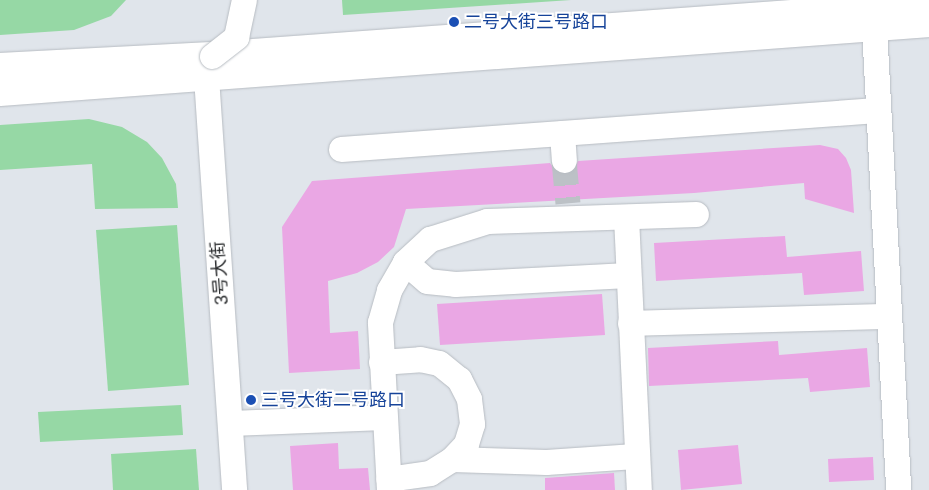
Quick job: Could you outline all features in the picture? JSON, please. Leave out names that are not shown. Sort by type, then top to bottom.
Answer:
[{"type":"main road","points":[[0,92],[209,66],[873,17],[929,4]]},
{"type":"main road","points":[[873,17],[929,23]]},
{"type":"main road","points":[[0,67],[209,66]]},
{"type":"street","points":[[209,66],[236,37],[244,0]]},
{"type":"street","points":[[873,17],[898,490]]},
{"type":"street","name":"3号大街","points":[[209,66],[234,490]]},
{"type":"street","points":[[341,149],[877,110]]},
{"type":"street","points":[[562,133],[564,160]]},
{"type":"street","points":[[381,362],[420,359],[439,363],[459,379],[470,399],[472,424],[466,444],[452,459],[430,473],[388,484],[381,362],[380,322],[389,290],[405,262],[430,240],[487,221],[569,211],[626,217],[696,214]]},
{"type":"street","points":[[626,217],[639,490]]},
{"type":"street","points":[[405,262],[427,281],[455,284],[628,275]]},
{"type":"street","points":[[630,323],[888,316]]},
{"type":"street","points":[[230,423],[384,417]]},
{"type":"street","points":[[452,459],[546,462],[636,456]]},
{"type":"green space","points":[[0,0],[126,0],[111,16],[74,30],[0,35]]},
{"type":"green space","points":[[342,0],[571,0],[343,15]]},
{"type":"green space","points":[[89,119],[122,127],[147,142],[162,158],[176,184],[178,208],[95,209],[92,164],[0,170],[0,125]]},
{"type":"green space","points":[[177,225],[189,385],[108,391],[96,230]]},
{"type":"green space","points":[[181,405],[183,435],[40,442],[38,412]]},
{"type":"green space","points":[[196,449],[199,490],[113,490],[111,454]]},
{"type":"building","points":[[820,145],[838,149],[846,158],[851,170],[854,213],[805,199],[804,183],[694,193],[406,209],[394,247],[378,262],[357,273],[328,281],[330,333],[358,331],[360,369],[289,373],[282,227],[312,181],[550,163],[557,173],[565,174],[572,172],[578,161]]},
{"type":"building","points":[[785,236],[787,257],[861,251],[864,291],[804,295],[802,273],[656,281],[654,243]]},
{"type":"building","points":[[602,294],[605,335],[440,345],[437,304]]},
{"type":"building","points":[[778,341],[779,355],[867,348],[870,387],[810,392],[808,378],[649,386],[648,348]]},
{"type":"building","points":[[338,443],[339,469],[368,468],[370,490],[293,490],[290,446]]},
{"type":"building","points":[[738,445],[742,484],[681,490],[678,450]]},
{"type":"building","points":[[873,457],[874,480],[829,482],[828,459]]},
{"type":"building","points":[[614,473],[615,490],[545,490],[545,478]]},
{"type":"tunnel","points":[[564,160],[568,203]]},
{"type":"place","name":"二号大街三号路口","points":[[454,22]]},
{"type":"place","name":"三号大街二号路口","points":[[251,400]]}]
